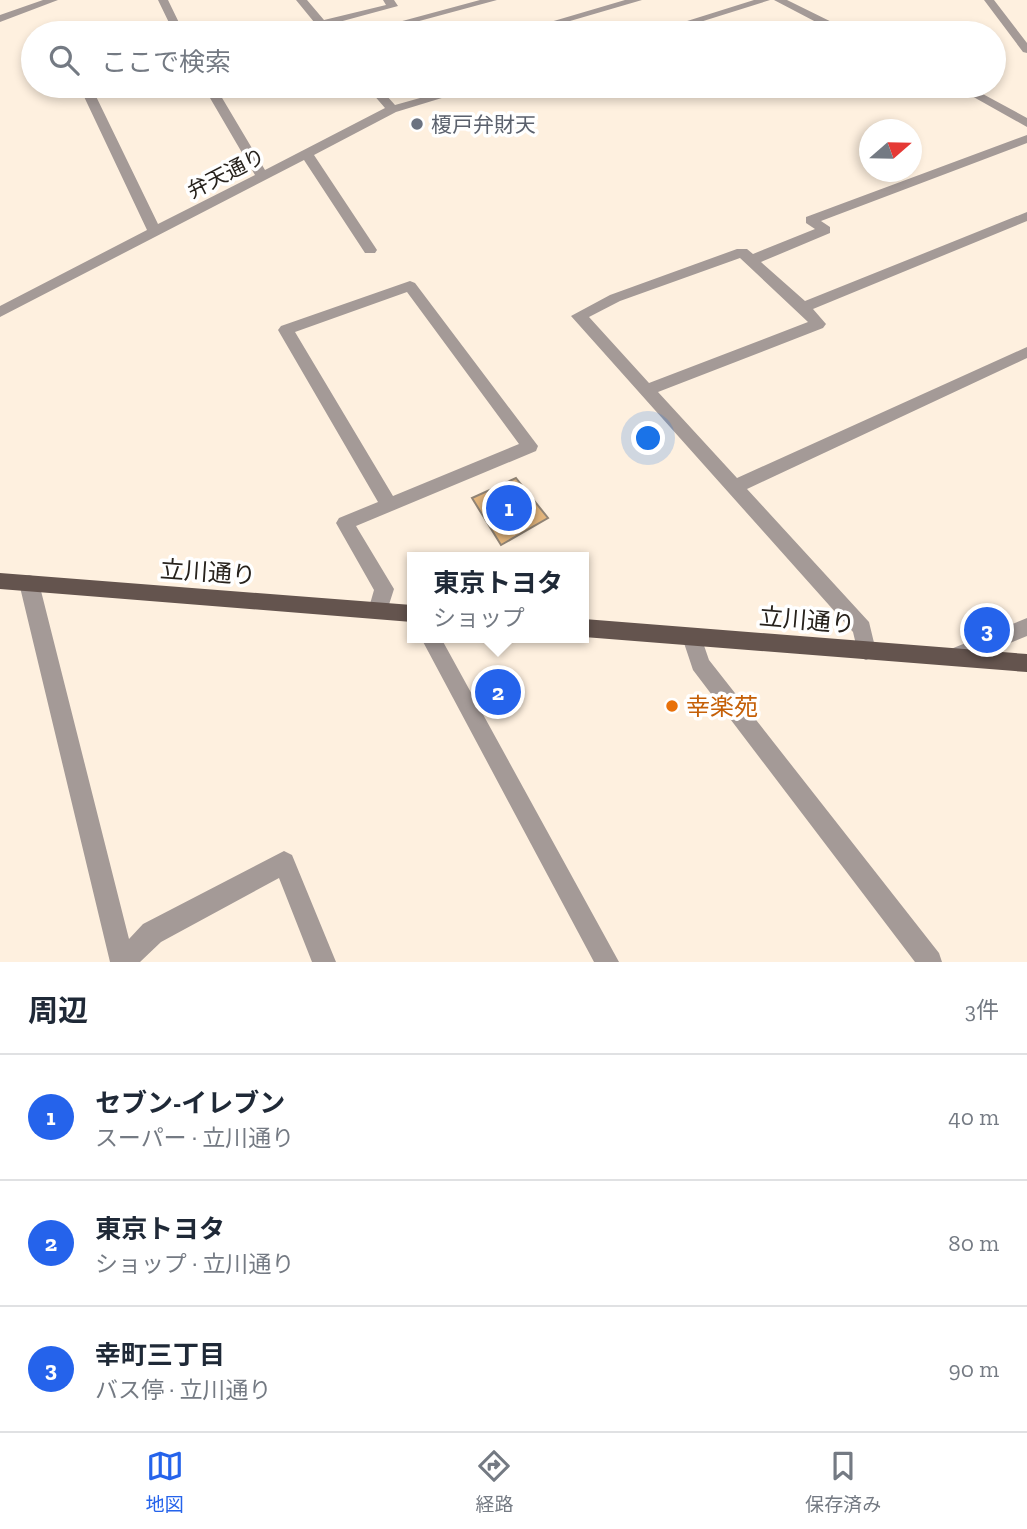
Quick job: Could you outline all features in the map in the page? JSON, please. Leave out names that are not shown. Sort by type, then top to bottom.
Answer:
[{"type":"main road","name":"立川通り","points":[[0,581],[407,614]]},
{"type":"main road","name":"立川通り","points":[[589,628],[1027,663]]},
{"type":"street","points":[[0,19],[53,0]]},
{"type":"street","points":[[163,0],[173,21]]},
{"type":"street","points":[[301,0],[318,21]]},
{"type":"street","points":[[349,21],[393,6],[388,0]]},
{"type":"street","points":[[410,21],[492,0]]},
{"type":"street","points":[[561,21],[637,0]]},
{"type":"street","points":[[694,21],[765,0]]},
{"type":"street","points":[[779,0],[824,21]]},
{"type":"street","points":[[989,0],[1005,21]]},
{"type":"street","points":[[1006,22],[1027,50]]},
{"type":"street","points":[[91,98],[155,232]]},
{"type":"street","points":[[216,98],[263,178]]},
{"type":"street","points":[[382,98],[392,110]]},
{"type":"street","name":"弁天通り","points":[[0,312],[392,110],[434,98]]},
{"type":"street","points":[[982,98],[1027,123]]},
{"type":"street","points":[[750,261],[825,230],[811,220],[1027,139]]},
{"type":"street","points":[[307,154],[370,250]]},
{"type":"street","points":[[803,307],[1027,216]]},
{"type":"street","points":[[647,390],[818,324],[742,252],[615,299],[579,316],[862,628],[866,652]]},
{"type":"street","points":[[378,611],[384,589],[345,523],[389,505],[530,446],[410,286],[286,330],[389,505]]},
{"type":"street","points":[[735,486],[1027,352]]},
{"type":"street","points":[[29,583],[123,962]]},
{"type":"street","points":[[953,657],[1027,627]]},
{"type":"street","points":[[692,637],[700,664],[930,962]]},
{"type":"street","points":[[434,643],[607,962]]},
{"type":"street","points":[[123,962],[152,933],[284,863],[324,962]]},
{"type":"building","points":[[516,478],[548,518],[501,545],[472,498]]},
{"type":"place","name":"榎戸弁財天","points":[[417,124]]},
{"type":"place","name":"セブン-イレブン","points":[[509,508]]},
{"type":"place","name":"幸町三丁目","points":[[987,630]]},
{"type":"place","name":"東京トヨタ","points":[[498,692]]},
{"type":"place","name":"幸楽苑","points":[[672,706]]}]
